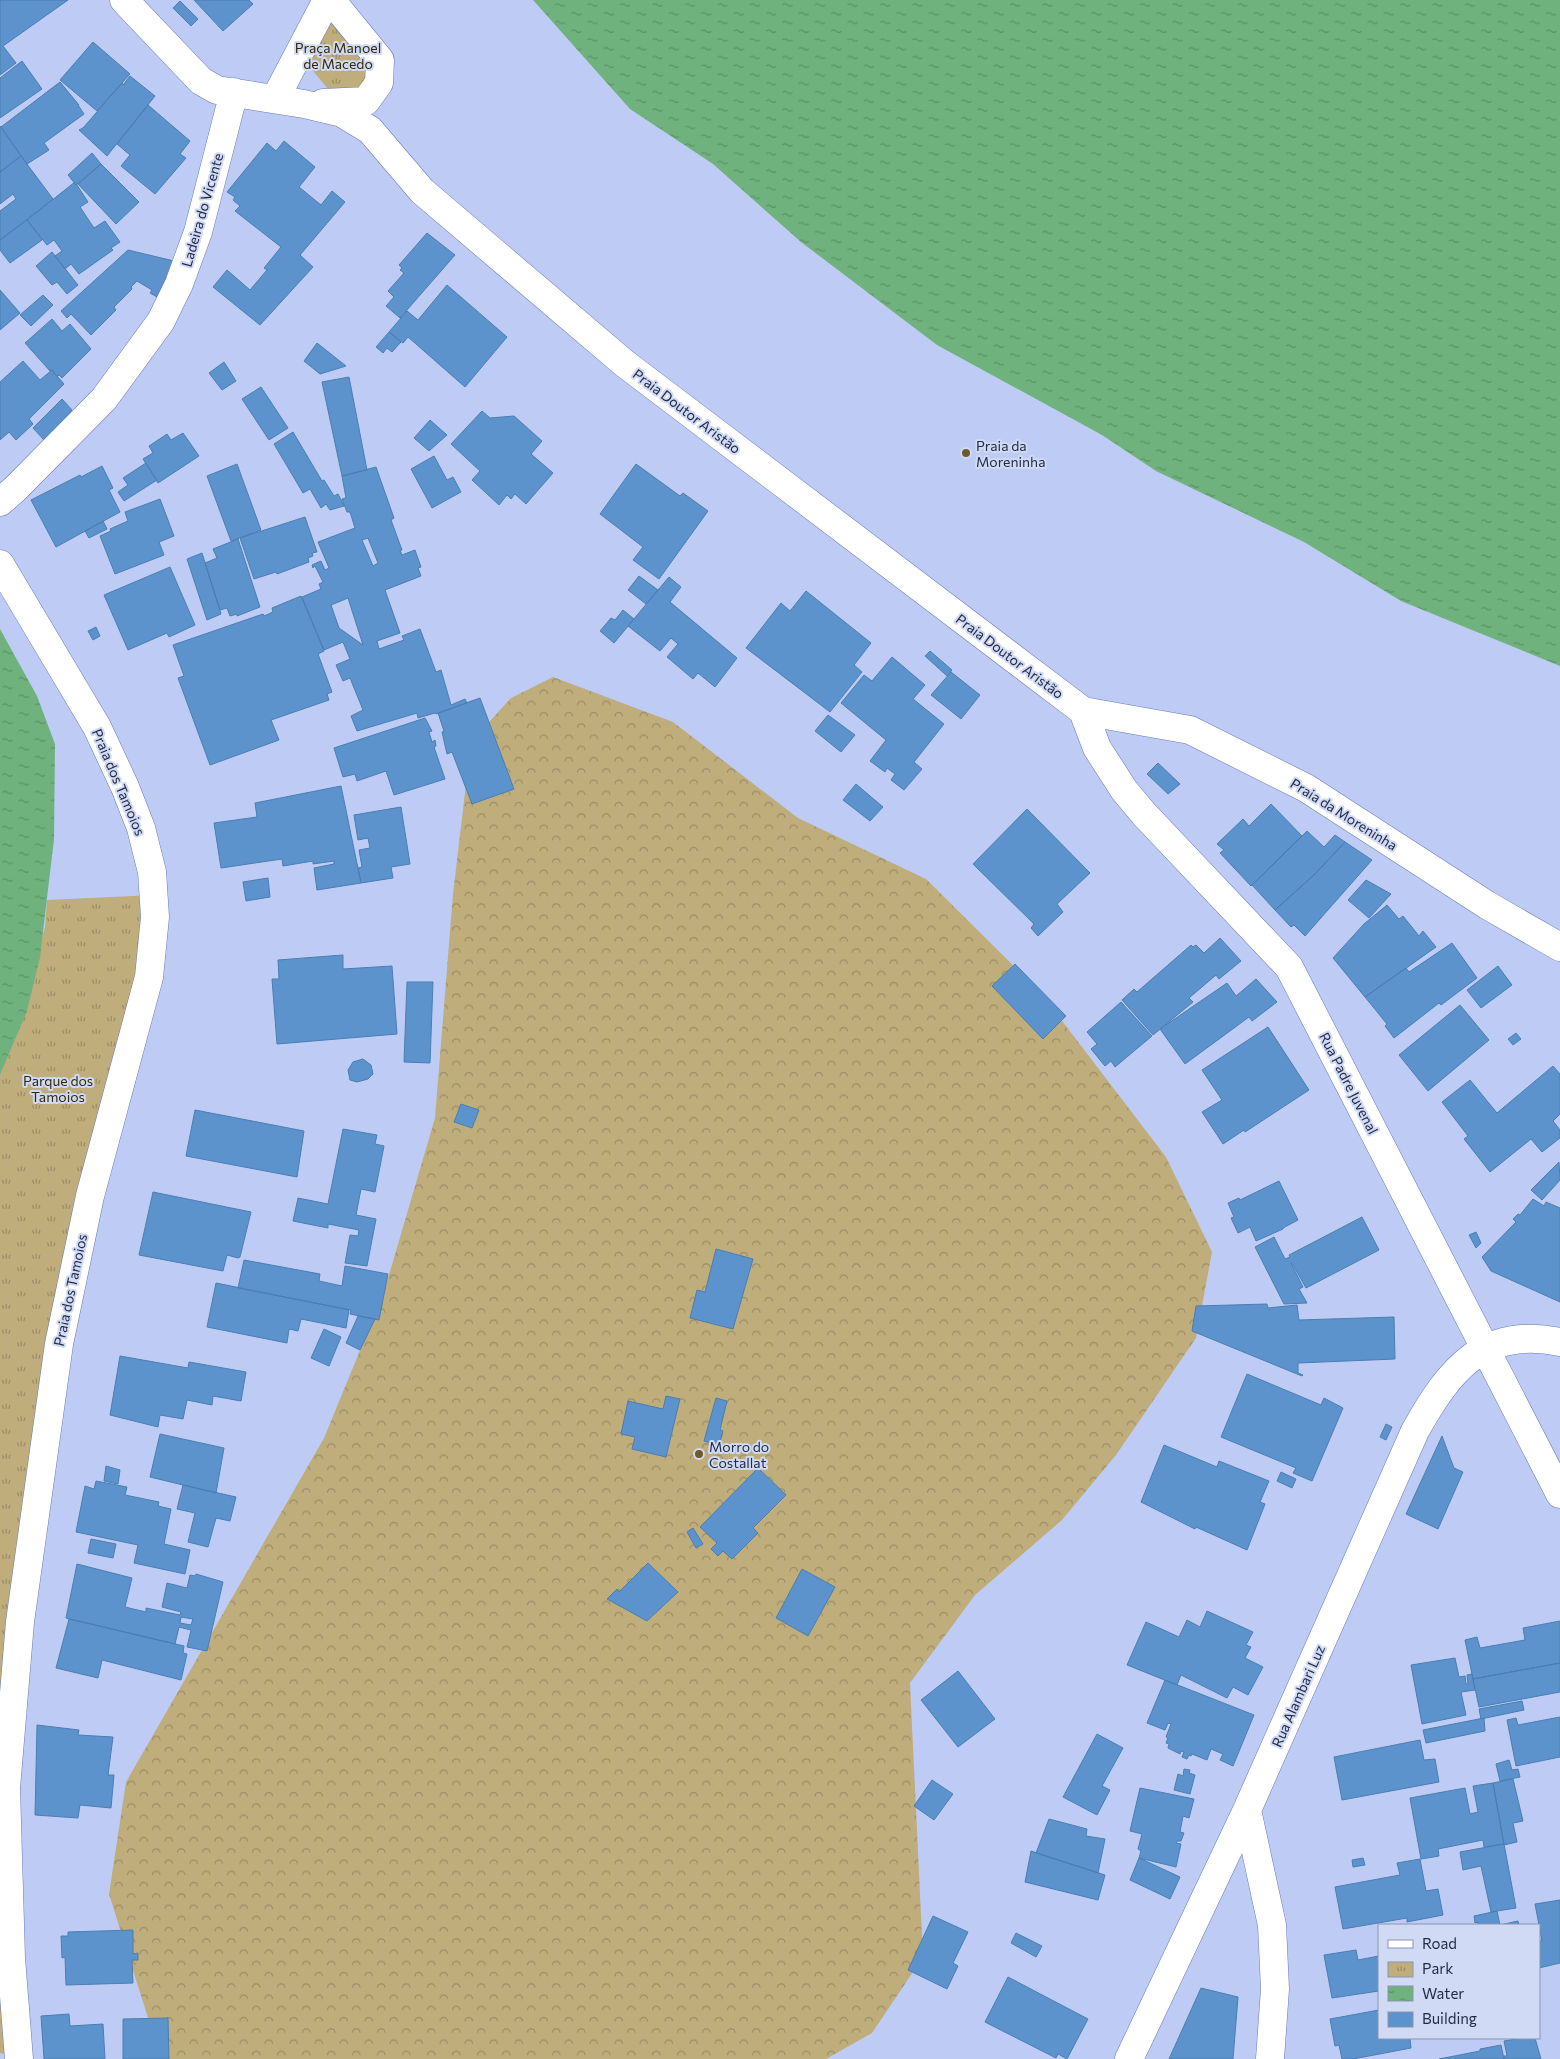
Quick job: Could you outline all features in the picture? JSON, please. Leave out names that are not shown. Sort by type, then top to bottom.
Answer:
[{"type":"street","points":[[124,0],[200,81],[217,90],[304,104],[366,101],[379,83],[380,60],[331,0]]},
{"type":"street","points":[[275,100],[327,0]]},
{"type":"street","name":"Ladeira do Vicente","points":[[0,502],[16,489],[104,399],[161,321],[179,284],[198,232],[234,92]]},
{"type":"street","name":"Praia Doutor Aristão","points":[[304,104],[342,113],[370,130],[422,191],[624,363],[1083,711]]},
{"type":"street","name":"Praia dos Tamoios","points":[[0,564],[97,727],[125,787],[141,828],[152,872],[155,917],[149,976],[90,1196],[59,1344],[20,1622],[6,1788],[12,1958],[19,2059]]},
{"type":"street","name":"Praia da Moreninha","points":[[1083,711],[1190,730],[1306,788],[1487,905],[1560,947]]},
{"type":"street","name":"Rua Padre Juvenal","points":[[1083,711],[1097,748],[1124,790],[1289,967],[1560,1494]]},
{"type":"street","points":[[1486,1347],[1517,1338],[1545,1338],[1560,1342]]},
{"type":"street","name":"Rua Alambari Luz","points":[[1129,2059],[1247,1810],[1415,1431],[1434,1397],[1456,1371],[1486,1347]]},
{"type":"street","points":[[1247,1810],[1272,1925],[1275,1989],[1270,2059]]},
{"type":"green space","name":"Praça Manoel de Macedo","points":[[327,0],[380,60],[366,101],[328,89],[299,54]]},
{"type":"green space","points":[[553,677],[673,722],[798,818],[926,879],[1040,992],[1166,1157],[1212,1252],[1196,1338],[1116,1455],[1062,1520],[975,1595],[910,1683],[923,1957],[872,2033],[826,2059],[161,2059],[109,1894],[126,1782],[324,1438],[384,1292],[435,1118],[453,894],[471,742],[511,698]]},
{"type":"green space","name":"Parque dos Tamoios","points":[[154,895],[98,1165],[11,1737],[19,2058],[0,2053],[0,1075],[16,1035],[45,927],[47,900]]},
{"type":"water","points":[[533,0],[1560,0],[1560,666],[1401,601],[1304,542],[1156,471],[1102,435],[937,345],[801,242],[713,164],[630,109]]},
{"type":"water","points":[[0,629],[37,696],[55,744],[54,839],[40,957],[27,1011],[0,1075]]},
{"type":"building","points":[[0,0],[68,0],[3,46],[16,63],[0,75]]},
{"type":"building","points":[[194,0],[249,0],[253,4],[223,31]]},
{"type":"building","points":[[180,1],[198,19],[191,26],[173,8]]},
{"type":"building","points":[[93,42],[130,74],[97,111],[60,80]]},
{"type":"building","points":[[22,61],[42,89],[0,118],[0,78]]},
{"type":"building","points":[[130,76],[155,96],[107,156],[79,130],[83,128]]},
{"type":"building","points":[[60,82],[84,114],[44,143],[49,150],[27,164],[1,127]]},
{"type":"building","points":[[148,105],[190,141],[180,154],[186,158],[155,194],[121,166],[130,155],[117,144]]},
{"type":"building","points":[[0,126],[21,156],[0,172]]},
{"type":"building","points":[[284,141],[315,167],[299,187],[321,205],[332,191],[345,202],[300,255],[313,267],[260,325],[213,287],[227,270],[250,290],[267,270],[264,268],[281,247],[235,211],[240,206],[233,200],[235,197],[227,192],[267,143],[276,151]]},
{"type":"building","points":[[92,153],[101,164],[76,185],[68,175]]},
{"type":"building","points":[[21,156],[53,199],[0,240],[0,211],[16,199],[13,194],[0,204],[0,172]]},
{"type":"building","points":[[101,164],[139,202],[116,224],[78,184]]},
{"type":"building","points":[[75,182],[88,202],[80,207],[94,228],[105,221],[120,242],[111,248],[113,250],[79,274],[71,264],[65,269],[55,256],[62,251],[54,240],[47,245],[27,220]]},
{"type":"building","points":[[27,220],[42,240],[10,263],[0,250],[0,240]]},
{"type":"building","points":[[427,233],[455,255],[400,318],[386,306],[394,297],[388,291],[404,273],[400,270],[402,268],[399,265]]},
{"type":"building","points":[[128,250],[174,261],[157,297],[150,293],[152,290],[137,281],[131,287],[132,289],[114,307],[116,310],[91,335],[71,314],[67,318],[61,311]]},
{"type":"building","points":[[52,252],[78,285],[67,294],[57,282],[52,285],[36,266]]},
{"type":"building","points":[[447,285],[507,337],[465,387],[408,337],[403,343],[389,332],[407,311],[418,320]]},
{"type":"building","points":[[0,290],[20,313],[0,330]]},
{"type":"building","points":[[43,295],[53,305],[31,326],[20,315]]},
{"type":"building","points":[[52,319],[62,331],[70,324],[91,349],[62,378],[59,375],[57,377],[52,370],[50,371],[25,343]]},
{"type":"building","points":[[389,332],[401,342],[392,352],[387,348],[383,353],[376,347]]},
{"type":"building","points":[[317,343],[346,366],[320,374],[304,361]]},
{"type":"building","points":[[23,361],[40,380],[52,370],[64,384],[29,419],[33,424],[16,440],[9,432],[0,440],[0,382]]},
{"type":"building","points":[[224,362],[236,381],[222,390],[209,373]]},
{"type":"building","points":[[349,377],[367,470],[342,476],[322,382]]},
{"type":"building","points":[[261,387],[288,428],[269,440],[242,399]]},
{"type":"building","points":[[62,399],[72,410],[45,441],[33,428]]},
{"type":"building","points":[[482,411],[490,418],[514,416],[542,441],[531,454],[553,473],[526,504],[515,494],[511,499],[507,495],[499,505],[472,480],[480,471],[451,444]]},
{"type":"building","points":[[430,420],[447,435],[429,451],[414,438]]},
{"type":"building","points":[[293,432],[322,481],[324,480],[334,496],[338,494],[344,506],[330,510],[326,504],[321,508],[310,489],[303,493],[274,444]]},
{"type":"building","points":[[183,433],[199,456],[158,483],[143,459],[153,453],[149,446],[167,434],[171,440]]},
{"type":"building","points":[[434,456],[447,480],[453,477],[461,492],[432,508],[411,469]]},
{"type":"building","points":[[146,463],[157,480],[124,501],[118,492],[128,485],[123,478]]},
{"type":"building","points":[[237,464],[261,530],[231,541],[207,476]]},
{"type":"building","points":[[636,464],[680,496],[683,493],[708,511],[659,579],[633,560],[643,547],[600,514]]},
{"type":"building","points":[[102,466],[113,488],[109,490],[120,512],[56,547],[31,500]]},
{"type":"building","points":[[376,467],[394,518],[391,520],[402,555],[415,550],[421,567],[418,568],[421,576],[385,590],[400,633],[377,641],[379,649],[404,640],[402,636],[420,629],[436,672],[441,670],[451,705],[465,699],[467,703],[436,714],[418,718],[417,713],[357,731],[351,716],[363,710],[350,678],[343,681],[336,665],[350,659],[343,642],[324,650],[302,597],[321,589],[319,584],[323,582],[315,566],[313,568],[312,565],[321,561],[325,570],[329,568],[318,542],[355,528],[350,512],[347,512],[342,499],[346,498],[342,476]],"holes":[[[368,538],[378,563],[373,566],[362,540]],[[348,598],[363,645],[339,628],[331,605]]]},
{"type":"building","points":[[160,499],[174,536],[159,542],[164,555],[115,574],[100,536],[128,521],[125,512]]},
{"type":"building","points":[[305,517],[317,552],[312,553],[313,556],[308,558],[309,562],[277,574],[276,572],[254,579],[240,538]]},
{"type":"building","points":[[103,521],[107,529],[89,538],[85,531]]},
{"type":"building","points":[[238,539],[260,607],[237,616],[237,614],[230,616],[227,608],[220,610],[205,563],[217,558],[213,549]]},
{"type":"building","points":[[202,553],[221,614],[207,620],[187,559]]},
{"type":"building","points":[[170,567],[195,625],[169,637],[167,633],[128,650],[104,595]]},
{"type":"building","points":[[639,576],[658,590],[646,604],[628,590]]},
{"type":"building","points":[[669,577],[681,587],[670,602],[737,658],[715,687],[698,673],[693,679],[667,657],[678,644],[671,638],[660,651],[628,626]]},
{"type":"building","points":[[806,591],[871,643],[854,665],[862,672],[830,712],[746,648],[781,603],[790,611]]},
{"type":"building","points":[[301,596],[324,651],[318,654],[332,692],[327,694],[329,700],[271,720],[279,740],[210,765],[178,678],[184,676],[173,645],[263,614],[264,616],[273,612],[272,608]]},
{"type":"building","points":[[623,610],[634,619],[614,643],[600,631],[611,618],[615,620]]},
{"type":"building","points":[[96,627],[100,636],[93,640],[88,631]]},
{"type":"building","points":[[930,651],[952,670],[947,676],[925,656]]},
{"type":"building","points":[[892,657],[925,685],[913,699],[944,724],[914,762],[922,769],[904,790],[891,780],[895,774],[887,768],[885,772],[870,761],[886,740],[841,703],[864,675],[872,681]]},
{"type":"building","points":[[951,672],[980,695],[961,719],[931,695]]},
{"type":"building","points":[[480,698],[514,789],[472,804],[452,752],[447,754],[442,732],[444,731],[438,713]]},
{"type":"building","points":[[828,715],[855,735],[841,752],[815,731]]},
{"type":"building","points":[[425,718],[432,731],[429,732],[432,742],[435,740],[436,746],[434,747],[445,779],[394,795],[386,771],[357,781],[355,774],[343,777],[334,748]]},
{"type":"building","points":[[1158,763],[1180,784],[1168,794],[1147,774]]},
{"type":"building","points":[[856,784],[883,807],[870,821],[843,800]]},
{"type":"building","points":[[341,786],[361,883],[317,890],[314,868],[334,864],[334,861],[313,864],[313,861],[283,866],[282,859],[221,868],[214,823],[257,817],[255,803]]},
{"type":"building","points":[[1271,804],[1302,836],[1251,886],[1220,853],[1224,850],[1217,844],[1243,819],[1249,826]]},
{"type":"building","points":[[401,807],[410,864],[391,867],[393,878],[361,883],[358,868],[362,867],[359,850],[370,848],[368,838],[358,840],[354,815]]},
{"type":"building","points":[[1027,809],[1090,873],[1057,904],[1063,912],[1038,936],[1031,928],[1034,924],[973,864]]},
{"type":"building","points":[[1307,831],[1324,847],[1335,835],[1345,842],[1315,874],[1275,910],[1252,885]]},
{"type":"building","points":[[1345,842],[1372,860],[1305,936],[1294,925],[1291,927],[1275,910],[1315,874]]},
{"type":"building","points":[[268,878],[270,897],[246,901],[243,882]]},
{"type":"building","points":[[1366,880],[1391,894],[1369,918],[1348,900]]},
{"type":"building","points":[[1387,905],[1399,919],[1403,916],[1419,936],[1423,931],[1436,947],[1365,997],[1333,958],[1364,924]]},
{"type":"building","points":[[1220,938],[1241,961],[1219,979],[1216,975],[1189,998],[1193,1002],[1153,1035],[1122,1000],[1134,989],[1137,992],[1191,945],[1193,947],[1196,945],[1204,953]]},
{"type":"building","points":[[1452,943],[1477,978],[1441,1005],[1439,1003],[1394,1038],[1385,1026],[1387,1024],[1365,997],[1406,968],[1409,972]]},
{"type":"building","points":[[343,955],[343,969],[392,966],[397,1034],[277,1044],[272,979],[279,979],[278,960]]},
{"type":"building","points":[[1015,964],[1066,1016],[1043,1039],[992,986]]},
{"type":"building","points":[[1498,966],[1512,985],[1481,1008],[1467,990]]},
{"type":"building","points":[[1256,979],[1277,1002],[1252,1021],[1249,1017],[1185,1064],[1160,1029],[1227,983],[1236,996]]},
{"type":"building","points":[[407,982],[433,982],[430,1063],[404,1062]]},
{"type":"building","points":[[1121,1002],[1152,1036],[1115,1067],[1111,1061],[1105,1066],[1091,1049],[1097,1044],[1087,1032]]},
{"type":"building","points":[[1460,1005],[1489,1040],[1428,1091],[1399,1055]]},
{"type":"building","points":[[1268,1027],[1309,1090],[1245,1132],[1244,1130],[1223,1144],[1202,1112],[1222,1100],[1202,1070]]},
{"type":"building","points":[[1516,1033],[1521,1039],[1513,1045],[1508,1039]]},
{"type":"building","points":[[363,1059],[371,1065],[373,1074],[368,1079],[357,1082],[350,1080],[348,1070],[353,1062]]},
{"type":"building","points":[[1553,1066],[1560,1074],[1560,1114],[1553,1121],[1560,1130],[1560,1138],[1542,1152],[1531,1139],[1490,1172],[1464,1139],[1468,1136],[1442,1102],[1470,1080],[1497,1113]]},
{"type":"building","points":[[461,1104],[479,1110],[472,1128],[454,1122]]},
{"type":"building","points":[[195,1110],[304,1131],[297,1177],[186,1156]]},
{"type":"building","points":[[343,1129],[377,1135],[375,1144],[384,1146],[375,1192],[361,1189],[356,1215],[376,1219],[367,1266],[345,1263],[350,1235],[358,1236],[359,1230],[328,1224],[328,1228],[293,1221],[298,1198],[328,1204]]},
{"type":"building","points":[[1559,1162],[1560,1180],[1542,1200],[1531,1190]]},
{"type":"building","points":[[1279,1181],[1298,1220],[1256,1241],[1250,1227],[1238,1233],[1231,1218],[1234,1217],[1228,1203],[1239,1198],[1240,1200]]},
{"type":"building","points":[[153,1192],[251,1212],[240,1257],[227,1255],[223,1271],[139,1255]]},
{"type":"building","points":[[1533,1199],[1544,1206],[1546,1202],[1560,1208],[1560,1302],[1491,1271],[1482,1257],[1516,1222],[1513,1219],[1518,1214],[1520,1215]]},
{"type":"building","points":[[1362,1217],[1379,1250],[1306,1288],[1291,1263],[1303,1287],[1299,1289],[1307,1303],[1284,1304],[1255,1247],[1274,1237],[1285,1259],[1290,1257],[1289,1255]]},
{"type":"building","points":[[1476,1232],[1481,1243],[1476,1248],[1469,1235]]},
{"type":"building","points":[[716,1249],[753,1259],[733,1329],[690,1318],[697,1290],[705,1292]]},
{"type":"building","points":[[244,1260],[320,1274],[319,1281],[342,1286],[345,1266],[388,1274],[379,1320],[350,1314],[351,1310],[238,1288]]},
{"type":"building","points":[[216,1283],[349,1310],[346,1328],[301,1319],[298,1331],[289,1329],[287,1343],[207,1327]]},
{"type":"building","points":[[1267,1304],[1268,1308],[1297,1305],[1299,1320],[1394,1317],[1395,1359],[1298,1363],[1298,1373],[1302,1376],[1192,1331],[1196,1306]]},
{"type":"building","points":[[358,1316],[375,1319],[360,1350],[346,1343]]},
{"type":"building","points":[[324,1329],[341,1337],[329,1366],[311,1358]]},
{"type":"building","points":[[120,1356],[188,1368],[189,1362],[246,1372],[241,1401],[213,1396],[212,1405],[187,1400],[183,1419],[160,1415],[158,1427],[110,1415]]},
{"type":"building","points":[[1247,1374],[1321,1405],[1324,1398],[1343,1408],[1312,1481],[1293,1473],[1296,1468],[1221,1437]]},
{"type":"building","points":[[666,1396],[680,1399],[666,1457],[632,1449],[635,1437],[621,1434],[628,1401],[663,1409]]},
{"type":"building","points":[[716,1398],[727,1401],[720,1430],[723,1431],[719,1445],[704,1441]]},
{"type":"building","points":[[1386,1424],[1392,1427],[1386,1440],[1380,1437]]},
{"type":"building","points":[[160,1434],[224,1448],[216,1493],[150,1477]]},
{"type":"building","points":[[1442,1436],[1454,1468],[1463,1472],[1438,1529],[1406,1514]]},
{"type":"building","points":[[1164,1445],[1217,1467],[1219,1461],[1269,1481],[1260,1502],[1265,1504],[1247,1550],[1196,1527],[1195,1529],[1141,1502]]},
{"type":"building","points":[[106,1466],[120,1470],[118,1484],[104,1481]]},
{"type":"building","points":[[758,1468],[786,1495],[753,1528],[758,1533],[732,1559],[723,1551],[718,1556],[711,1549],[717,1543],[700,1527]]},
{"type":"building","points":[[1281,1472],[1296,1479],[1292,1488],[1277,1481]]},
{"type":"building","points":[[96,1481],[127,1487],[125,1495],[159,1502],[158,1506],[171,1509],[164,1544],[190,1550],[185,1574],[134,1563],[138,1545],[76,1532],[85,1486],[94,1489]]},
{"type":"building","points":[[183,1485],[236,1497],[230,1521],[216,1518],[208,1547],[188,1542],[195,1513],[177,1509]]},
{"type":"building","points":[[693,1528],[703,1544],[696,1548],[687,1532]]},
{"type":"building","points":[[91,1539],[116,1544],[113,1558],[88,1553]]},
{"type":"building","points":[[648,1563],[678,1592],[647,1621],[607,1599],[617,1589],[619,1592]]},
{"type":"building","points":[[77,1564],[132,1578],[125,1607],[146,1612],[146,1608],[180,1615],[181,1612],[162,1607],[167,1583],[187,1588],[190,1575],[195,1576],[196,1574],[223,1582],[207,1651],[187,1647],[191,1630],[179,1627],[175,1644],[66,1618]],"holes":[[[181,1617],[193,1619],[191,1625],[180,1623]]]},
{"type":"building","points":[[802,1569],[835,1587],[808,1636],[776,1618]]},
{"type":"building","points":[[1207,1611],[1253,1632],[1246,1645],[1251,1647],[1245,1658],[1263,1667],[1248,1695],[1233,1687],[1227,1698],[1181,1675],[1177,1685],[1127,1665],[1146,1622],[1179,1637],[1187,1620],[1200,1627]]},
{"type":"building","points":[[69,1619],[184,1646],[183,1653],[187,1654],[181,1680],[102,1660],[98,1678],[56,1668]]},
{"type":"building","points":[[1560,1621],[1560,1663],[1473,1679],[1465,1640],[1477,1637],[1480,1648],[1525,1640],[1523,1628]]},
{"type":"building","points":[[1455,1658],[1459,1677],[1465,1676],[1466,1684],[1468,1684],[1467,1675],[1472,1674],[1475,1690],[1461,1692],[1466,1715],[1422,1724],[1411,1665]]},
{"type":"building","points":[[1560,1663],[1560,1692],[1479,1707],[1473,1679]]},
{"type":"building","points":[[958,1671],[995,1719],[958,1747],[921,1700]]},
{"type":"building","points":[[1165,1680],[1254,1715],[1233,1766],[1220,1760],[1223,1754],[1211,1749],[1207,1760],[1192,1754],[1187,1759],[1182,1757],[1184,1752],[1181,1751],[1180,1754],[1168,1748],[1169,1744],[1166,1743],[1168,1738],[1166,1737],[1171,1724],[1168,1723],[1165,1730],[1147,1723]]},
{"type":"building","points":[[1522,1701],[1524,1710],[1481,1719],[1479,1709]]},
{"type":"building","points":[[1560,1717],[1560,1757],[1516,1766],[1507,1720],[1516,1718],[1518,1725]]},
{"type":"building","points":[[1484,1718],[1485,1731],[1426,1743],[1423,1730]]},
{"type":"building","points":[[37,1725],[79,1730],[78,1735],[113,1737],[108,1775],[114,1775],[111,1808],[80,1805],[78,1818],[35,1815]]},
{"type":"building","points":[[1097,1734],[1123,1748],[1102,1786],[1110,1790],[1097,1815],[1063,1797]]},
{"type":"building","points":[[1420,1740],[1424,1760],[1435,1759],[1439,1782],[1342,1800],[1334,1757]]},
{"type":"building","points":[[1509,1760],[1512,1770],[1518,1769],[1520,1777],[1500,1781],[1496,1764]]},
{"type":"building","points":[[1184,1769],[1190,1770],[1189,1773],[1195,1775],[1190,1794],[1174,1790],[1178,1774],[1183,1776]]},
{"type":"building","points":[[1513,1779],[1523,1821],[1513,1823],[1517,1842],[1504,1845],[1493,1783]]},
{"type":"building","points":[[932,1780],[953,1794],[934,1820],[914,1806]]},
{"type":"building","points":[[1493,1783],[1504,1844],[1484,1847],[1483,1840],[1438,1849],[1439,1856],[1421,1859],[1410,1798],[1465,1788],[1470,1814],[1478,1812],[1473,1786]]},
{"type":"building","points":[[1140,1788],[1194,1799],[1189,1818],[1183,1816],[1180,1832],[1184,1833],[1181,1841],[1176,1843],[1181,1844],[1176,1867],[1139,1858],[1141,1851],[1138,1849],[1142,1834],[1130,1831]]},
{"type":"building","points":[[1049,1819],[1087,1829],[1086,1836],[1105,1839],[1098,1873],[1036,1853]]},
{"type":"building","points":[[1504,1844],[1516,1908],[1491,1912],[1481,1866],[1463,1870],[1460,1852]]},
{"type":"building","points":[[1031,1851],[1105,1875],[1098,1900],[1025,1882]]},
{"type":"building","points":[[1139,1858],[1180,1877],[1170,1899],[1130,1880]]},
{"type":"building","points":[[1363,1858],[1365,1865],[1353,1867],[1352,1860]]},
{"type":"building","points":[[1420,1859],[1426,1891],[1438,1889],[1443,1915],[1407,1922],[1407,1918],[1343,1929],[1335,1887],[1400,1875],[1397,1863]]},
{"type":"building","points":[[1560,1900],[1560,1963],[1540,1968],[1540,1941],[1542,1941],[1535,1904]]},
{"type":"building","points":[[1497,1911],[1500,1924],[1478,1924],[1478,1922],[1475,1923],[1474,1916]]},
{"type":"building","points":[[933,1916],[968,1932],[953,1963],[958,1966],[947,1989],[908,1970]]},
{"type":"building","points":[[1518,1921],[1519,1924],[1504,1924]]},
{"type":"building","points":[[133,1930],[133,1954],[138,1953],[138,1960],[132,1960],[133,1983],[66,1985],[65,1957],[62,1958],[61,1936],[68,1936],[68,1932]]},
{"type":"building","points":[[1016,1933],[1042,1946],[1036,1957],[1011,1943]]},
{"type":"building","points":[[1356,1950],[1358,1960],[1378,1956],[1378,1991],[1332,1998],[1324,1955]]},
{"type":"building","points":[[1008,1977],[1088,2019],[1067,2059],[1058,2054],[1056,2058],[985,2022]]},
{"type":"building","points":[[1201,1988],[1238,1997],[1233,2059],[1169,2059]]},
{"type":"building","points":[[1378,2010],[1378,2039],[1410,2039],[1411,2048],[1353,2059],[1342,2059],[1339,2045],[1335,2046],[1330,2019]]},
{"type":"building","points":[[69,2014],[70,2026],[103,2024],[105,2059],[44,2059],[41,2016]]},
{"type":"building","points":[[168,2018],[169,2059],[123,2059],[123,2019]]},
{"type":"building","points":[[1535,2039],[1541,2059],[1504,2059],[1504,2056],[1507,2056],[1504,2041]]},
{"type":"building","points":[[1501,2045],[1504,2059],[1439,2059],[1480,2051],[1480,2049]]},
{"type":"place","name":"Praia da Moreninha","points":[[966,453]]},
{"type":"place","name":"Morro do Costallat","points":[[699,1454]]}]
